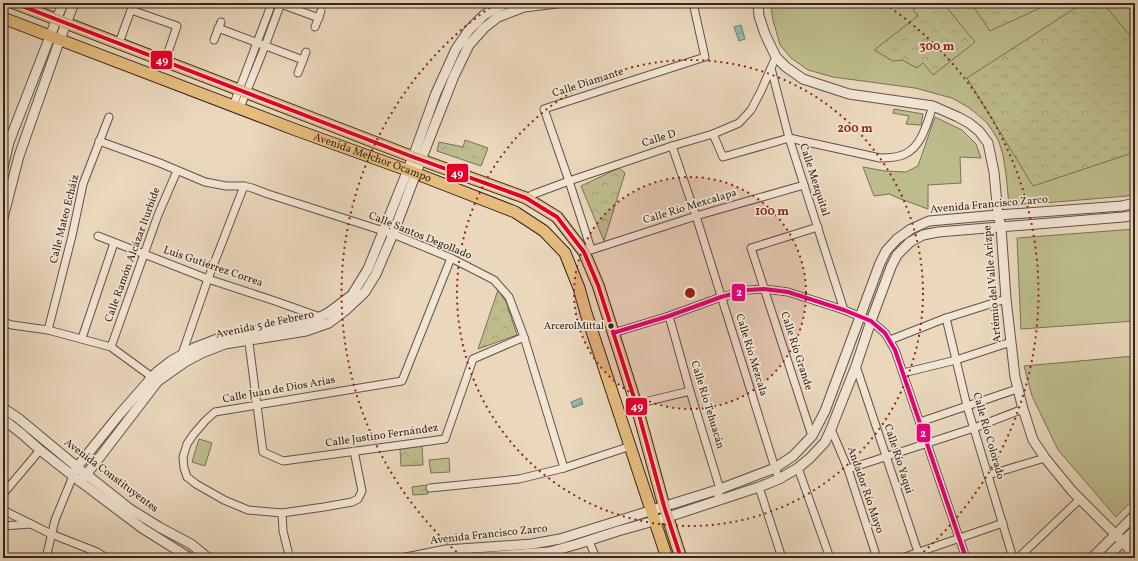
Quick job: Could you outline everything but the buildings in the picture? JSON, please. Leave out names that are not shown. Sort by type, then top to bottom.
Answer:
[{"type":"main road","name":"Avenida Melchor Ocampo","points":[[14,3],[417,159],[526,198],[557,217],[587,251],[636,404],[666,512],[681,558]]},
{"type":"main road","name":"Avenida Melchor Ocampo","points":[[3,18],[515,212],[544,231],[565,253],[579,288],[667,558]]},
{"type":"street","points":[[62,22],[63,3]]},
{"type":"street","points":[[3,168],[9,142],[62,22],[74,3]]},
{"type":"street","points":[[243,92],[257,42],[272,3]]},
{"type":"street","points":[[236,107],[265,46],[280,3],[320,14],[315,27]]},
{"type":"street","name":"Avenida 5 de Febrero","points":[[417,159],[436,92],[456,49],[469,30],[484,15],[506,3]]},
{"type":"street","name":"Avenida 5 de Febrero","points":[[46,558],[55,520],[66,493],[119,415],[158,371],[182,354],[225,336],[248,336],[306,331],[330,323],[365,292],[376,274],[393,234],[417,159],[469,45],[484,28],[498,17],[524,7],[557,3]]},
{"type":"street","name":"Calle Diamante","points":[[587,251],[569,181],[544,109],[705,57],[693,3]]},
{"type":"street","name":"Artémio del Valle Arizpe","points":[[758,3],[759,16],[765,34],[776,57],[786,67],[803,79],[849,94],[933,106],[969,123],[979,131],[988,143],[994,172],[998,215],[1001,227],[1006,299],[1017,389],[1033,440],[1045,458],[1080,499],[1135,556]]},
{"type":"street","points":[[119,44],[131,10],[177,26],[165,61]]},
{"type":"street","points":[[214,40],[219,25],[265,46],[303,60]]},
{"type":"street","points":[[3,218],[18,156],[56,37]]},
{"type":"street","points":[[298,73],[306,52]]},
{"type":"street","points":[[771,68],[776,57]]},
{"type":"street","name":"Calle D","points":[[526,198],[569,181],[672,146],[713,134],[739,123],[751,110],[771,68]]},
{"type":"street","name":"Calle Mezquital","points":[[771,68],[789,138],[844,310]]},
{"type":"street","points":[[713,134],[723,157],[789,138],[880,158],[895,157],[906,154],[922,137],[933,106]]},
{"type":"street","name":"Calle Mateo Echáiz","points":[[48,330],[72,236],[83,184],[109,117]]},
{"type":"street","name":"Calle Santos Degollado","points":[[99,142],[205,182],[226,186],[244,186],[252,188],[393,234],[450,258],[494,280],[509,297],[524,337],[564,468]]},
{"type":"street","name":"Calle Río Mezcala","points":[[672,146],[696,216],[779,479]]},
{"type":"street","name":"Calle Ramón Alcázar Iturbide","points":[[111,347],[158,215],[177,171]]},
{"type":"street","name":"Avenida 5 de Febrero","points":[[79,475],[158,381],[185,362],[202,353],[248,336],[299,325],[320,317],[328,313],[352,295],[368,269],[412,172]]},
{"type":"street","name":"Calle Río Mexcalapa","points":[[587,251],[696,216],[804,185]]},
{"type":"street","points":[[182,354],[208,279],[244,186]]},
{"type":"street","name":"Avenida Francisco Zarco","points":[[469,558],[500,557],[548,552],[589,541],[618,531],[775,468],[793,456],[812,436],[825,411],[880,263],[886,251],[897,239],[911,229],[929,222],[1135,204]]},
{"type":"street","name":"Avenida Francisco Zarco","points":[[666,512],[717,501],[779,479],[798,468],[825,442],[856,366],[871,321],[894,261],[897,255],[910,242],[923,235],[938,232],[1135,215]]},
{"type":"street","name":"Calle Río Grande","points":[[812,436],[751,248],[818,227]]},
{"type":"street","name":"Luis Gutiérrez Correa","points":[[98,236],[208,279],[320,317]]},
{"type":"street","points":[[82,338],[114,243]]},
{"type":"street","name":"Calle Juan de Dios Arias","points":[[354,450],[362,491],[358,499],[352,502],[324,508],[282,513],[248,510],[224,500],[187,477],[183,457],[187,444],[192,435],[215,412],[402,381],[450,258]]},
{"type":"street","points":[[613,333],[669,316],[721,297],[748,290],[764,289],[788,292],[844,310],[871,321],[885,333],[895,350],[966,558]]},
{"type":"street","points":[[890,340],[946,318],[1006,299]]},
{"type":"street","name":"Calle Río Tehuacán","points":[[669,316],[720,489]]},
{"type":"street","name":"Calle Río Colorado","points":[[946,318],[967,406],[1013,558]]},
{"type":"street","points":[[3,322],[12,325],[48,330],[111,347],[152,377]]},
{"type":"street","points":[[248,336],[257,405]]},
{"type":"street","name":"Calle Justino Fernández","points":[[257,405],[263,452],[283,461],[354,450],[445,439],[473,359],[524,337]]},
{"type":"street","points":[[903,373],[956,360],[1011,342]]},
{"type":"street","name":"Calle Río Yaqui","points":[[856,366],[919,555]]},
{"type":"street","points":[[920,422],[1017,389]]},
{"type":"street","points":[[636,404],[690,391]]},
{"type":"street","name":"Avenida Constituyentes","points":[[3,408],[18,418],[79,475],[142,528],[180,555],[190,558]]},
{"type":"street","points":[[848,469],[974,428],[1023,410]]},
{"type":"street","name":"Avenida Constituyentes","points":[[4,421],[40,450],[130,509],[191,544],[208,558]]},
{"type":"street","name":"Andador Río Mayo","points":[[831,429],[848,469],[877,558]]},
{"type":"street","points":[[430,488],[519,479],[564,468],[631,446]]},
{"type":"street","points":[[3,494],[40,450]]},
{"type":"street","points":[[988,475],[1045,458]]},
{"type":"street","points":[[798,468],[830,558]]},
{"type":"street","points":[[759,487],[782,558]]},
{"type":"street","points":[[717,501],[720,489]]},
{"type":"street","points":[[1018,558],[1080,499]]},
{"type":"street","points":[[3,510],[51,534],[97,552],[107,558]]},
{"type":"street","points":[[282,513],[288,551]]},
{"type":"street","points":[[1092,558],[1135,515]]},
{"type":"street","name":"Avenida Francisco Zarco","points":[[406,558],[446,550],[532,544],[560,539],[654,516]]},
{"type":"street","points":[[902,558],[919,555],[959,538],[1003,523]]},
{"type":"street","points":[[3,526],[30,524]]},
{"type":"street","points":[[1106,558],[1135,530]]},
{"type":"street","points":[[589,541],[596,558]]},
{"type":"green space","points":[[770,3],[1129,3],[1135,11],[1135,193],[1127,196],[1009,206],[1006,174],[999,142],[987,123],[978,115],[968,107],[952,98],[915,88],[833,77],[808,70],[791,58],[780,45]]},
{"type":"green space","points":[[922,3],[943,3],[975,42],[933,75],[923,63],[917,68],[902,60],[893,61],[874,50],[918,16],[913,10]]},
{"type":"green space","points":[[971,3],[1051,3],[990,31]]},
{"type":"green space","points":[[1083,3],[1103,3],[1135,42],[1135,152],[1033,186],[967,78]]},
{"type":"green space","points":[[894,109],[923,114],[921,125],[906,124],[909,116],[893,113]]},
{"type":"green space","points":[[935,117],[962,130],[976,144],[981,158],[960,157],[961,183],[928,185],[928,209],[889,194],[874,196],[863,167],[885,171],[906,172],[918,166]]},
{"type":"green space","points":[[465,140],[488,148],[481,166],[437,151],[439,142],[463,147]]},
{"type":"green space","points":[[619,168],[625,173],[604,241],[581,186]]},
{"type":"green space","points":[[1135,229],[1135,321],[1021,329],[1017,238]]},
{"type":"green space","points":[[498,290],[506,302],[517,335],[478,349]]},
{"type":"green space","points":[[1135,356],[1135,498],[1116,517],[1058,450],[1032,396],[1024,366]]},
{"type":"green space","points":[[199,439],[212,443],[205,466],[192,462]]},
{"type":"green space","points":[[422,446],[423,465],[401,466],[400,449]]},
{"type":"green space","points":[[449,458],[450,472],[431,473],[429,460]]},
{"type":"green space","points":[[427,485],[428,494],[413,495],[412,487]]},
{"type":"water","points":[[741,25],[745,39],[739,41],[734,27]]},
{"type":"water","points":[[581,398],[583,404],[573,408],[571,402]]},
{"type":"transit line","name":"49","points":[[14,3],[413,157],[526,198],[557,217],[584,252],[598,285],[636,404],[664,506],[681,558]]},
{"type":"transit line","name":"2","points":[[613,333],[669,316],[721,297],[748,290],[764,289],[788,292],[844,310],[871,321],[885,333],[895,350],[966,558]]},
{"type":"place","name":"ArcerolMittal","points":[[611,326]]}]
